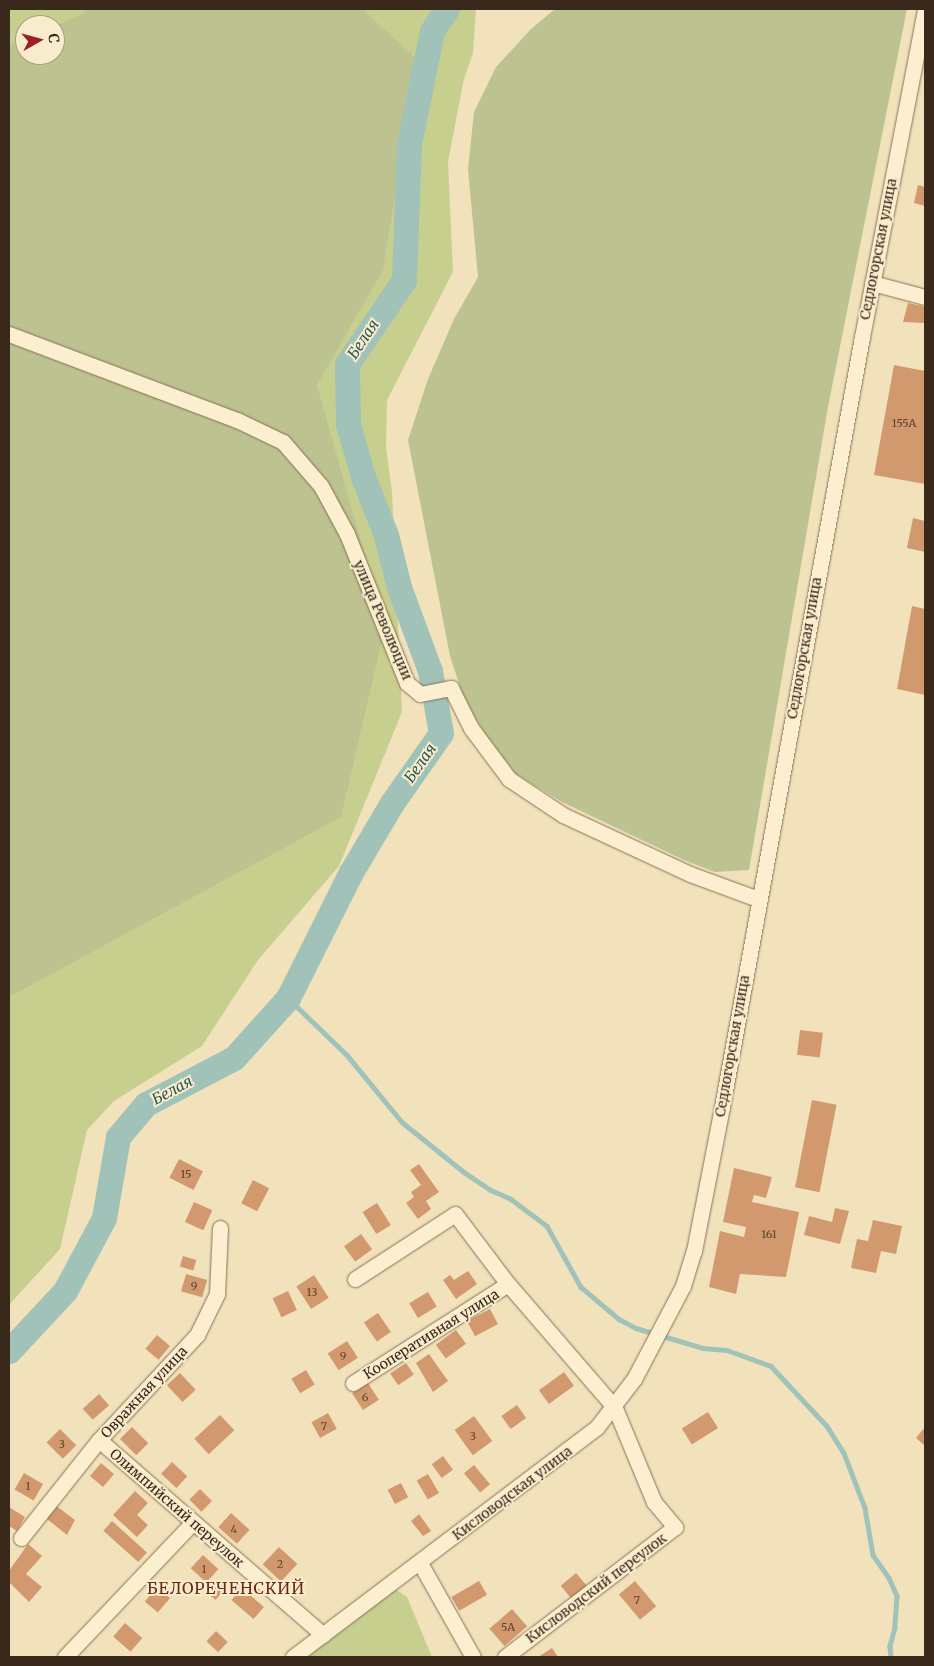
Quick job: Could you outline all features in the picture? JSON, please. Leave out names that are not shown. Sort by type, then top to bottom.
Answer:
[{"type":"street","name":"Седлогорская улица","points":[[683,1286],[694,1251],[713,1155],[758,899],[872,283],[925,9]]},
{"type":"street","points":[[872,283],[925,298]]},
{"type":"street","name":"улица Революции","points":[[9,334],[237,420],[283,442],[322,486],[347,534],[407,683],[420,694],[451,688],[471,728],[509,779],[563,815],[690,874],[758,899]]},
{"type":"street","name":"Кооперативная улица","points":[[355,1279],[455,1214],[508,1284],[615,1408]]},
{"type":"street","name":"Овражная улица","points":[[21,1538],[99,1440],[197,1335],[209,1314],[217,1294],[220,1228]]},
{"type":"street","name":"Кооперативная улица","points":[[353,1383],[508,1284]]},
{"type":"street","name":"Кисловодская улица","points":[[293,1657],[576,1445],[615,1408],[648,1354],[683,1286]]},
{"type":"street","name":"Кисловодский переулок","points":[[505,1657],[675,1527],[654,1502],[615,1408]]},
{"type":"street","name":"Олимпийский переулок","points":[[99,1440],[192,1523],[323,1635]]},
{"type":"street","points":[[65,1657],[192,1523]]},
{"type":"street","points":[[420,1563],[473,1657]]},
{"type":"green space","points":[[9,9],[476,9],[473,53],[464,79],[448,161],[453,272],[387,400],[386,446],[392,492],[402,712],[339,866],[258,960],[202,1046],[114,1101],[87,1130],[60,1249],[9,1305]]},
{"type":"green space","points":[[86,9],[362,9],[417,59],[383,270],[317,385],[385,627],[341,817],[9,997],[9,46],[15,43],[15,65],[65,65],[65,22],[81,15]]},
{"type":"green space","points":[[555,9],[907,9],[828,407],[749,870],[715,872],[684,860],[562,802],[516,774],[489,740],[465,702],[450,656],[408,440],[428,379],[454,319],[478,277],[468,169],[474,112],[496,67],[531,29]]},
{"type":"green space","points":[[395,1589],[407,1597],[432,1657],[304,1657]]},
{"type":"building","points":[[918,185],[925,187],[925,206],[914,203]]},
{"type":"building","points":[[908,303],[925,307],[925,323],[903,322]]},
{"type":"building","points":[[894,365],[925,371],[925,484],[874,475]]},
{"type":"building","points":[[913,518],[925,521],[925,552],[907,548]]},
{"type":"building","points":[[912,606],[925,609],[925,695],[897,689]]},
{"type":"building","points":[[800,1030],[823,1033],[820,1058],[797,1055]]},
{"type":"building","points":[[812,1100],[837,1105],[820,1192],[795,1187]]},
{"type":"building","points":[[179,1159],[203,1171],[194,1190],[169,1178]]},
{"type":"building","points":[[419,1164],[439,1192],[426,1201],[431,1209],[418,1219],[406,1203],[414,1197],[411,1192],[421,1185],[410,1170]]},
{"type":"building","points":[[734,1168],[772,1177],[766,1198],[754,1195],[752,1202],[799,1212],[786,1277],[740,1274],[736,1294],[709,1287],[720,1231],[744,1237],[746,1227],[723,1222]]},
{"type":"building","points":[[253,1180],[269,1188],[257,1211],[241,1203]]},
{"type":"building","points":[[194,1202],[212,1210],[203,1230],[185,1222]]},
{"type":"building","points":[[377,1203],[391,1225],[376,1234],[363,1212]]},
{"type":"building","points":[[835,1208],[849,1211],[840,1244],[804,1235],[809,1216],[832,1222]]},
{"type":"building","points":[[873,1220],[902,1226],[896,1254],[881,1251],[876,1273],[851,1268],[857,1239],[868,1241]]},
{"type":"building","points":[[361,1234],[372,1249],[355,1262],[344,1246]]},
{"type":"building","points":[[183,1256],[196,1260],[193,1271],[180,1267]]},
{"type":"building","points":[[468,1271],[477,1284],[456,1299],[443,1280],[450,1275],[454,1280]]},
{"type":"building","points":[[186,1274],[207,1280],[202,1297],[181,1291]]},
{"type":"building","points":[[314,1275],[329,1298],[311,1309],[296,1286]]},
{"type":"building","points":[[288,1291],[297,1310],[281,1317],[273,1298]]},
{"type":"building","points":[[428,1292],[437,1307],[418,1318],[409,1303]]},
{"type":"building","points":[[490,1309],[498,1324],[475,1336],[467,1321]]},
{"type":"building","points":[[378,1313],[391,1332],[377,1342],[364,1323]]},
{"type":"building","points":[[456,1330],[466,1344],[446,1358],[436,1345]]},
{"type":"building","points":[[157,1335],[170,1346],[158,1360],[145,1349]]},
{"type":"building","points":[[347,1341],[358,1358],[339,1370],[328,1354]]},
{"type":"building","points":[[429,1354],[448,1381],[433,1392],[416,1363]]},
{"type":"building","points":[[406,1363],[414,1375],[398,1385],[390,1374]]},
{"type":"building","points":[[306,1370],[315,1385],[300,1393],[291,1379]]},
{"type":"building","points":[[564,1372],[574,1386],[549,1404],[539,1390]]},
{"type":"building","points":[[180,1373],[196,1390],[183,1402],[167,1385]]},
{"type":"building","points":[[368,1383],[379,1400],[363,1410],[352,1393]]},
{"type":"building","points":[[99,1394],[109,1405],[93,1420],[83,1409]]},
{"type":"building","points":[[517,1405],[526,1418],[511,1429],[501,1416]]},
{"type":"building","points":[[708,1412],[718,1428],[692,1445],[682,1428]]},
{"type":"building","points":[[328,1413],[337,1429],[320,1438],[311,1422]]},
{"type":"building","points":[[220,1415],[234,1430],[209,1454],[194,1439]]},
{"type":"building","points":[[474,1416],[492,1441],[473,1455],[455,1430]]},
{"type":"building","points":[[132,1427],[148,1443],[136,1455],[120,1439]]},
{"type":"building","points":[[925,1427],[925,1444],[924,1445],[916,1438]]},
{"type":"building","points":[[60,1429],[76,1445],[63,1459],[47,1442]]},
{"type":"building","points":[[443,1456],[453,1470],[442,1478],[432,1464]]},
{"type":"building","points":[[172,1462],[187,1476],[176,1488],[161,1474]]},
{"type":"building","points":[[101,1463],[114,1474],[103,1487],[90,1476]]},
{"type":"building","points":[[474,1465],[490,1484],[480,1493],[464,1473]]},
{"type":"building","points":[[24,1473],[43,1484],[34,1500],[14,1489]]},
{"type":"building","points":[[428,1474],[439,1493],[428,1500],[417,1480]]},
{"type":"building","points":[[401,1483],[408,1497],[395,1504],[388,1490]]},
{"type":"building","points":[[200,1489],[212,1501],[201,1512],[189,1500]]},
{"type":"building","points":[[135,1491],[148,1503],[137,1515],[148,1525],[137,1537],[113,1515]]},
{"type":"building","points":[[55,1505],[75,1520],[67,1535],[47,1519]]},
{"type":"building","points":[[9,1507],[25,1517],[17,1531],[9,1526]]},
{"type":"building","points":[[231,1513],[250,1530],[237,1544],[218,1527]]},
{"type":"building","points":[[419,1514],[431,1531],[423,1536],[411,1521]]},
{"type":"building","points":[[112,1521],[147,1552],[138,1562],[103,1531]]},
{"type":"building","points":[[28,1544],[42,1556],[26,1574],[42,1587],[29,1602],[9,1582],[9,1571]]},
{"type":"building","points":[[279,1547],[297,1564],[281,1582],[263,1565]]},
{"type":"building","points":[[203,1555],[218,1569],[206,1582],[191,1568]]},
{"type":"building","points":[[576,1573],[587,1586],[572,1599],[561,1586]]},
{"type":"building","points":[[221,1581],[227,1586],[216,1600],[209,1595]]},
{"type":"building","points":[[479,1581],[487,1595],[459,1611],[451,1597]]},
{"type":"building","points":[[635,1581],[656,1606],[640,1620],[619,1594]]},
{"type":"building","points":[[157,1587],[170,1598],[158,1612],[145,1602]]},
{"type":"building","points":[[242,1588],[264,1607],[253,1619],[232,1600]]},
{"type":"building","points":[[512,1609],[527,1626],[504,1646],[489,1629]]},
{"type":"building","points":[[125,1623],[142,1638],[131,1652],[113,1637]]},
{"type":"building","points":[[216,1631],[228,1642],[218,1652],[206,1641]]},
{"type":"building","points":[[552,1648],[558,1657],[538,1657]]},
{"type":"waterway","name":"Белая","points":[[9,1351],[65,1291],[104,1218],[118,1137],[146,1104],[234,1058],[288,998],[350,874],[392,803],[441,733],[430,671],[399,587],[386,535],[363,477],[348,424],[347,364],[404,280],[409,144],[432,31],[447,9]]},
{"type":"waterway","points":[[288,998],[347,1055],[402,1122],[464,1172],[491,1190],[511,1199],[547,1226],[581,1287],[619,1319],[636,1328],[703,1348],[727,1350],[771,1366],[827,1426],[844,1453],[865,1508],[873,1555],[889,1578],[897,1596],[895,1628],[890,1646],[891,1657]]},
{"type":"district","name":"БЕЛОРЕЧЕНСКИЙ","points":[[226,1588]]}]
